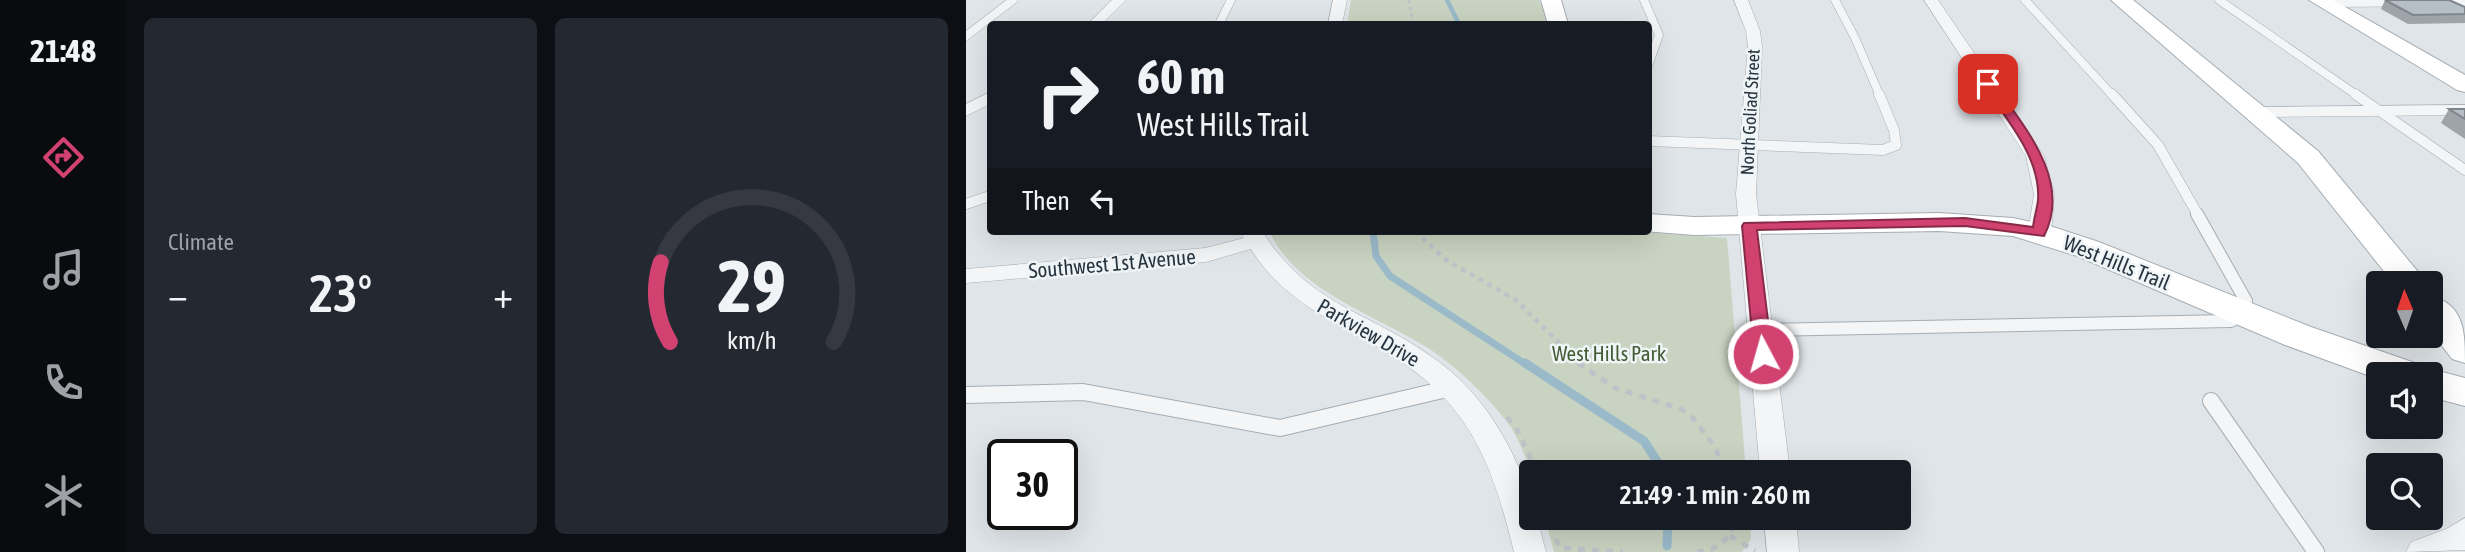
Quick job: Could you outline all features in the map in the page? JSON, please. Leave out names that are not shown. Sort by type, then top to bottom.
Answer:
[{"type":"street","points":[[1098,21],[1119,0]]},
{"type":"street","points":[[1336,21],[1339,0]]},
{"type":"street","points":[[1551,0],[1557,21]]},
{"type":"street","name":"North Goliad Street","points":[[1741,0],[1754,31],[1746,194],[1774,460]]},
{"type":"street","points":[[1931,0],[2035,156],[2041,170],[2045,199],[2039,233]]},
{"type":"street","points":[[2121,0],[2308,157],[2401,271]]},
{"type":"street","points":[[2322,2],[2465,2]]},
{"type":"street","points":[[2322,2],[2465,85]]},
{"type":"street","points":[[966,111],[987,99]]},
{"type":"street","points":[[2257,113],[2465,110]]},
{"type":"street","name":"West Hills Trail","points":[[1652,223],[1749,226],[1965,222],[2039,233],[2088,249],[2318,344],[2370,362]]},
{"type":"street","name":"Southwest 1st Avenue","points":[[966,275],[1206,255],[1253,236]]},
{"type":"street","name":"Parkview Drive","points":[[1253,236],[1269,260],[1302,292],[1342,319],[1418,360],[1474,412],[1492,438],[1513,493],[1530,552]]},
{"type":"street","points":[[2443,322],[2465,350]]},
{"type":"street","points":[[2443,386],[2465,392]]},
{"type":"street","points":[[1769,551],[1776,530]]},
{"type":"street","points":[[2422,552],[2457,539],[2465,533]]},
{"type":"lane","points":[[966,36],[1013,0]]},
{"type":"lane","points":[[1220,21],[1231,0]]},
{"type":"lane","points":[[1644,0],[1659,35],[1652,55]]},
{"type":"lane","points":[[1652,141],[1883,150],[1896,145],[1894,130],[1855,38],[1835,0]]},
{"type":"lane","points":[[1760,330],[2231,321],[2242,313],[2246,301],[2158,145],[2025,0]]},
{"type":"lane","points":[[2219,0],[2465,170]]},
{"type":"lane","points":[[2442,1],[2465,12]]},
{"type":"lane","points":[[966,204],[987,197]]},
{"type":"lane","points":[[966,395],[1083,392],[1280,428],[1451,388]]},
{"type":"lane","points":[[2211,401],[2316,552]]},
{"type":"path","points":[[1409,0],[1412,21]]},
{"type":"path","points":[[1419,235],[1446,260],[1516,300],[1579,364],[1615,388],[1687,413],[1712,443],[1721,460]]},
{"type":"path","points":[[1553,530],[1560,550],[1623,552]]},
{"type":"path","points":[[1697,552],[1710,550],[1730,536],[1731,530]]},
{"type":"path","points":[[1730,536],[1769,551]]},
{"type":"green space","points":[[1351,0],[1539,0],[1546,16],[1546,21],[1348,21]]},
{"type":"green space","name":"West Hills Park","points":[[1652,233],[1727,238],[1745,460],[1527,460],[1512,429],[1496,408],[1464,376],[1431,350],[1341,301],[1299,271],[1271,235],[1652,235]]},
{"type":"green space","points":[[1548,530],[1751,530],[1751,539],[1742,552],[1554,552]]},
{"type":"building","points":[[2385,0],[2449,0],[2465,7],[2465,14],[2413,15]]},
{"type":"building","points":[[2449,109],[2465,109],[2465,119]]},
{"type":"waterway","points":[[1447,0],[1458,21]]},
{"type":"waterway","points":[[1373,235],[1376,256],[1390,276],[1527,365]]},
{"type":"waterway","points":[[1525,363],[1644,441],[1656,460]]},
{"type":"waterway","points":[[1667,546],[1668,530]]},
{"type":"route","points":[[1763,354],[1749,226],[1965,222],[2013,227],[2039,233],[2045,199],[2041,170],[2027,141],[1988,84]]}]
